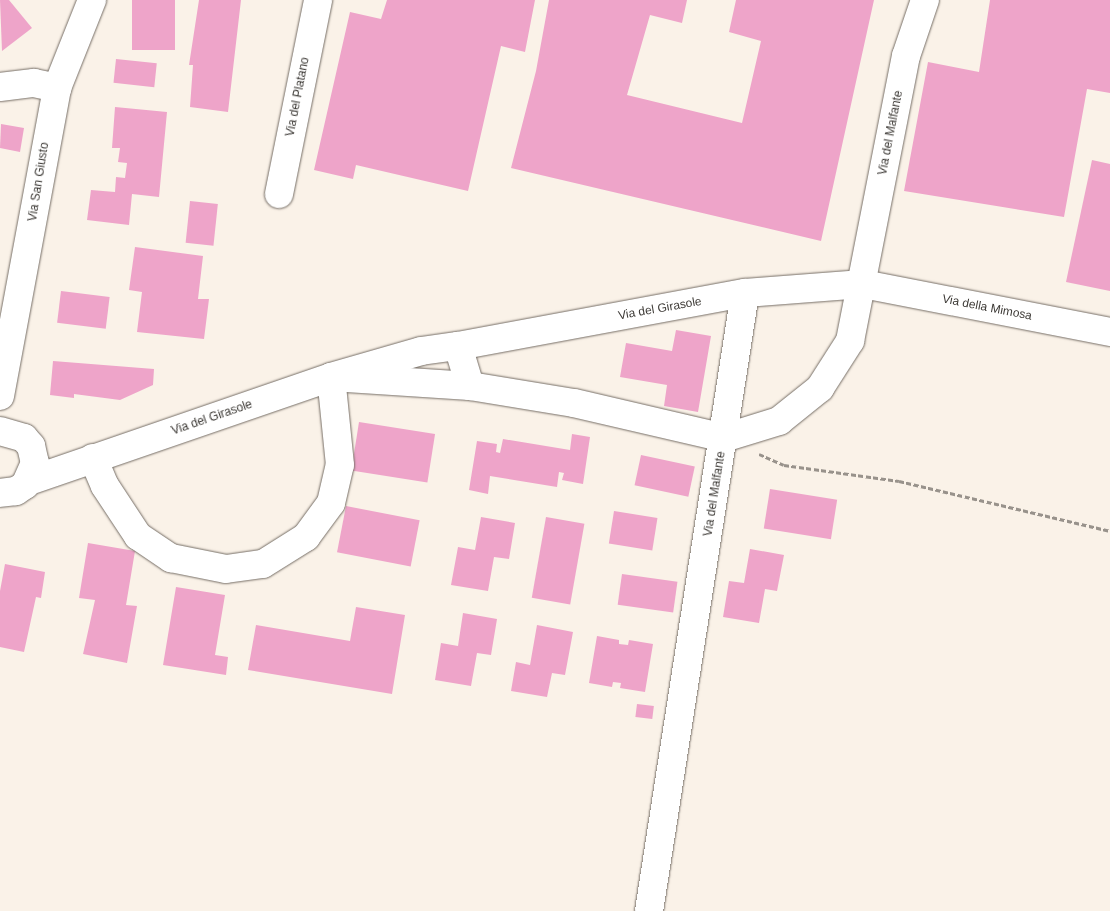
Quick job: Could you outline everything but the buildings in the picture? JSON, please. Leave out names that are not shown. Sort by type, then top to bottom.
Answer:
[{"type":"street","name":"Via San Giusto","points":[[0,396],[7,370],[57,88],[92,0]]},
{"type":"street","name":"Via del Platano","points":[[279,194],[318,0]]},
{"type":"street","name":"Via del Malfante","points":[[649,911],[724,438],[779,421],[820,388],[850,341],[863,284],[906,56],[925,0]]},
{"type":"street","points":[[0,87],[34,83],[57,88]]},
{"type":"street","name":"Via del Girasole","points":[[0,494],[16,491],[29,481],[93,458],[331,378],[421,351],[745,294],[863,284]]},
{"type":"street","name":"Via della Mimosa","points":[[863,284],[1110,332]]},
{"type":"street","points":[[724,438],[745,294]]},
{"type":"street","points":[[458,346],[470,386]]},
{"type":"street","name":"Via San Giusto","points":[[7,370],[16,437],[35,462],[29,481]]},
{"type":"street","points":[[93,458],[106,486],[138,536],[171,558],[226,569],[263,564],[306,538],[331,503],[340,465],[331,378]]},
{"type":"street","name":"Via del Girasole","points":[[331,378],[470,386],[574,403],[724,438]]},
{"type":"street","name":"Via del Girasole","points":[[16,437],[93,458]]},
{"type":"path","points":[[724,438],[784,465],[899,481],[1110,531]]}]
